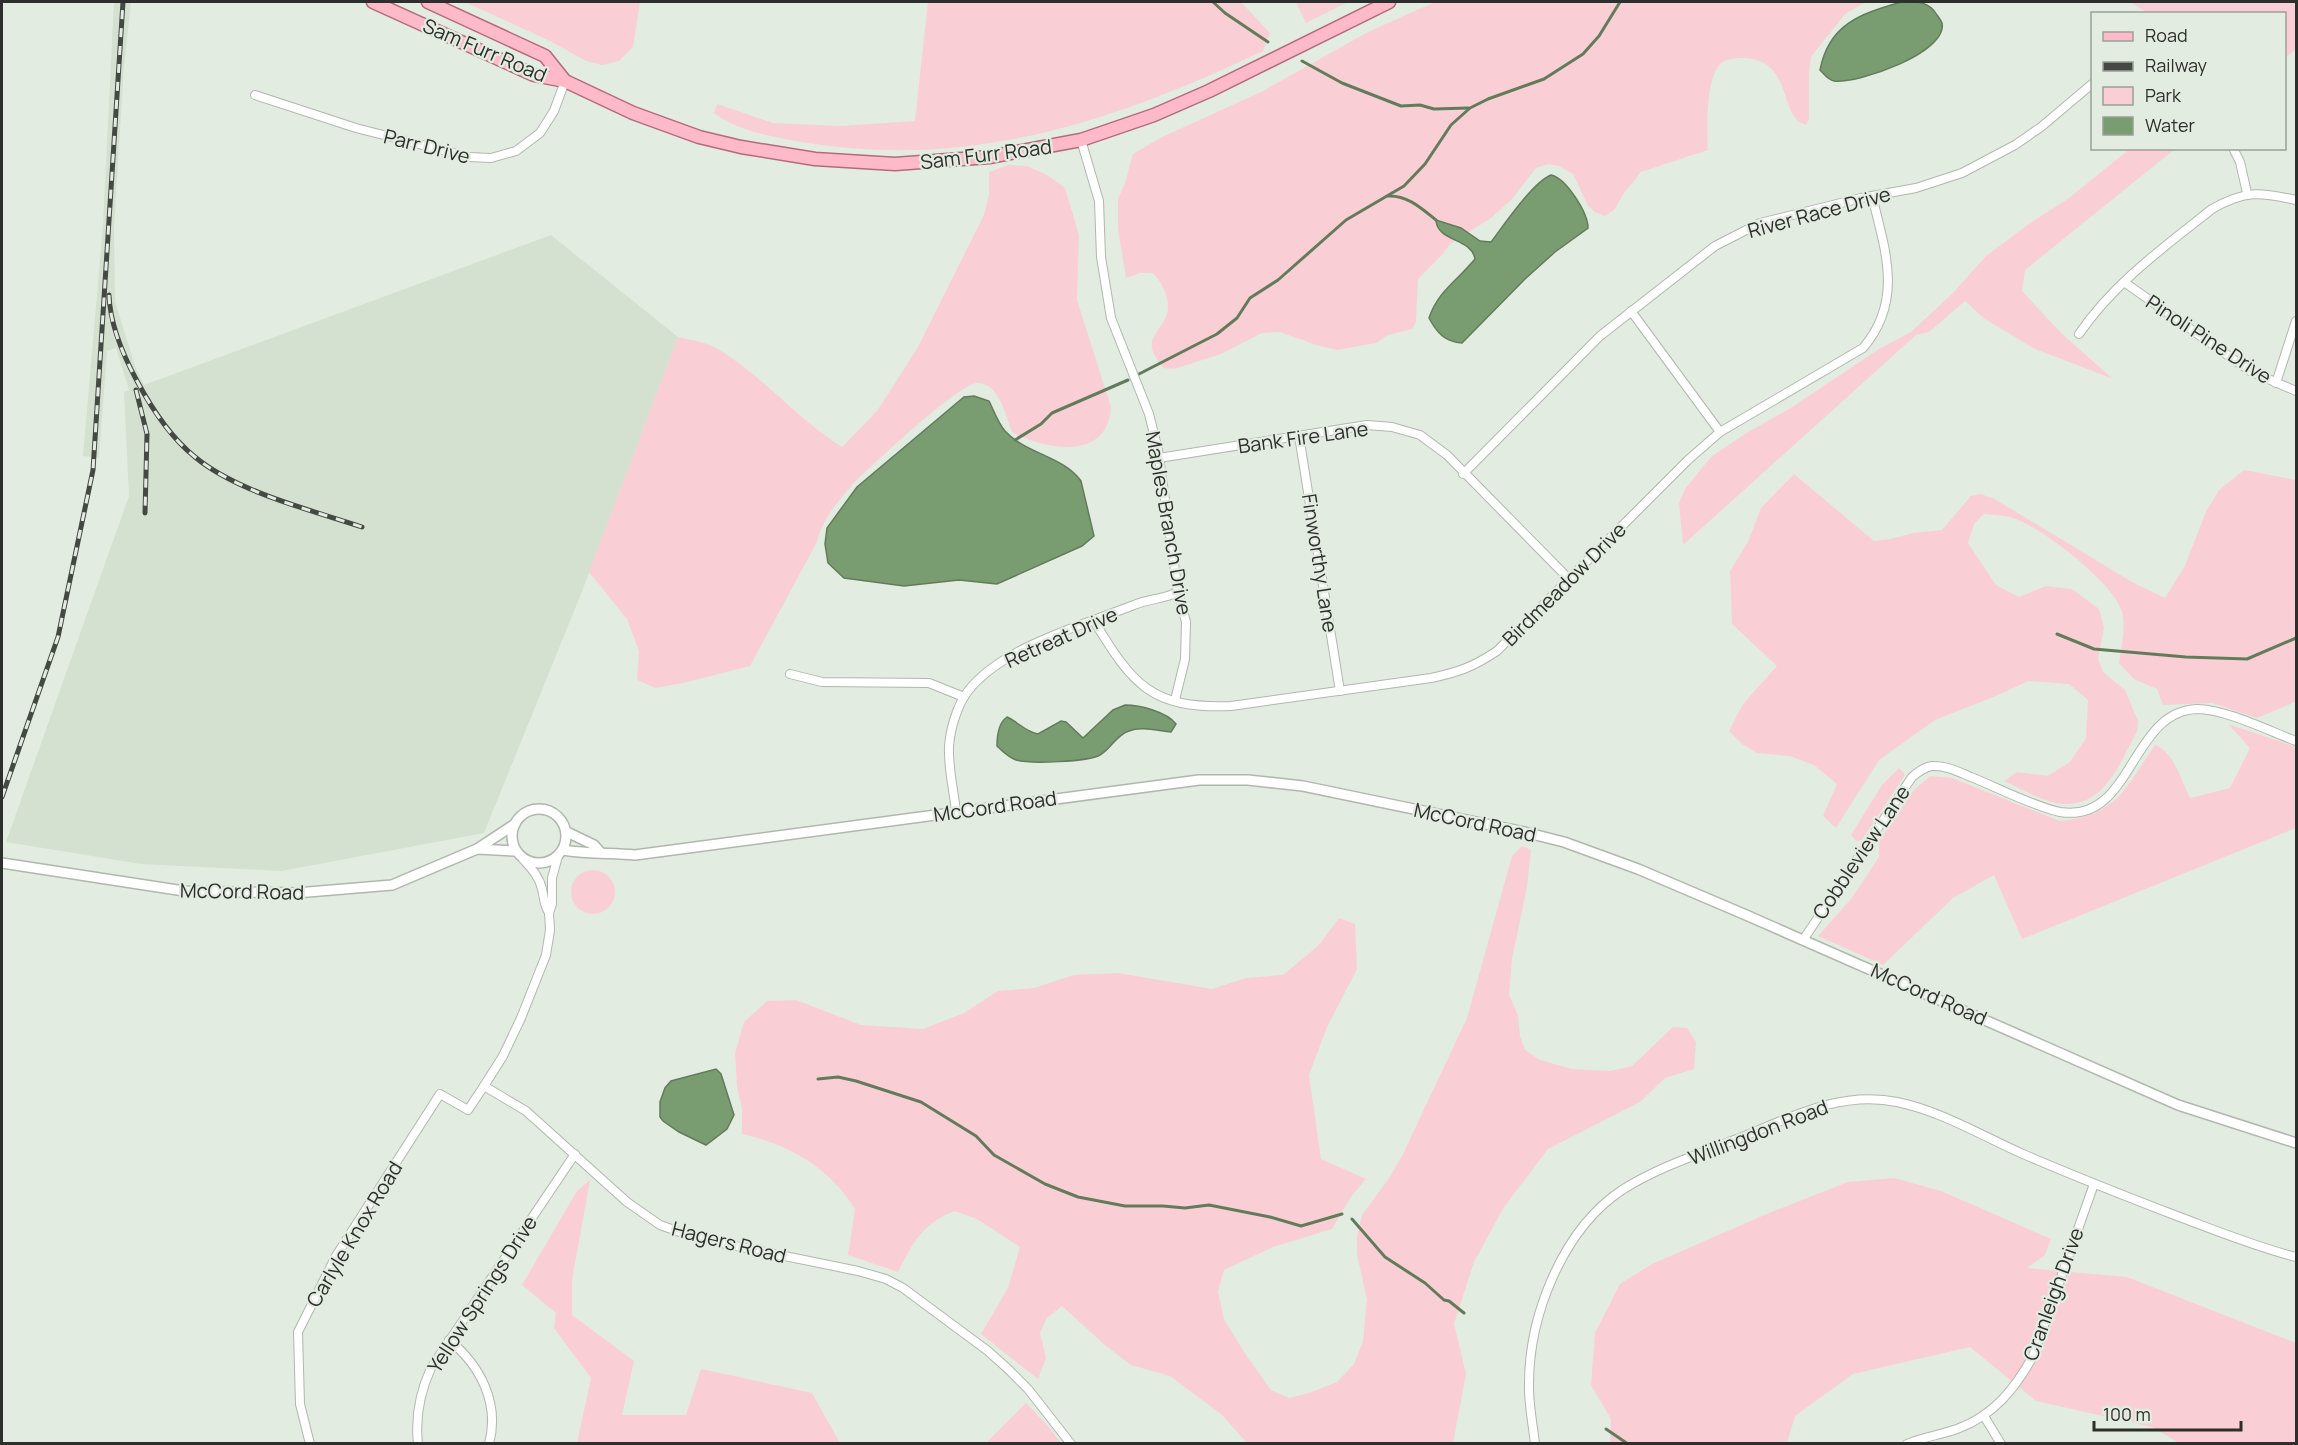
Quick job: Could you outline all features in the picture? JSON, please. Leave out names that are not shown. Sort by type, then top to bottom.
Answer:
[{"type":"main road","name":"Sam Furr Road","points":[[373,2],[534,75],[565,81],[633,113],[699,137],[750,149],[815,159],[895,164],[989,157],[1080,140],[1154,115],[1209,91],[1389,2]]},
{"type":"main road","name":"Sam Furr Road","points":[[428,2],[544,56],[565,81]]},
{"type":"street","name":"Parr Drive","points":[[255,94],[356,128],[485,159],[516,151],[540,133],[554,111],[565,81]]},
{"type":"street","name":"River Race Drive","points":[[1463,474],[1600,336],[1715,246],[1760,223],[1872,196],[1916,188],[1962,173],[2015,145],[2041,127],[2091,85]]},
{"type":"street","name":"Maples Branch Drive","points":[[1080,140],[1099,201],[1101,257],[1111,318],[1154,429],[1159,458],[1178,592],[1186,622],[1185,659],[1175,700]]},
{"type":"street","points":[[2234,150],[2240,162],[2247,193]]},
{"type":"street","points":[[2079,334],[2099,306],[2124,282],[2212,209],[2225,201],[2247,193],[2296,200]]},
{"type":"street","name":"Birdmeadow Drive","points":[[1094,621],[1120,664],[1140,685],[1160,697],[1203,707],[1231,706],[1461,672],[1497,651],[1688,460],[1720,432],[1863,348],[1874,336],[1884,313],[1889,292],[1889,265],[1872,196]]},
{"type":"street","name":"Pinoli Pine Drive","points":[[2124,282],[2250,371],[2296,392]]},
{"type":"street","points":[[1631,311],[1720,432]]},
{"type":"street","points":[[2276,383],[2296,321]]},
{"type":"street","name":"Bank Fire Lane","points":[[1159,458],[1367,425],[1392,427],[1420,435],[1447,455],[1463,474],[1569,579]]},
{"type":"street","name":"Finworthy Lane","points":[[1299,436],[1340,691]]},
{"type":"street","name":"Retreat Drive","points":[[956,812],[949,748],[956,716],[964,697],[983,675],[1005,658],[1142,602],[1168,597],[1178,592]]},
{"type":"street","points":[[790,674],[822,682],[929,683],[964,697]]},
{"type":"street","name":"Cobbleview Lane","points":[[1803,940],[1907,783],[1924,768],[1930,766],[1949,769],[2049,809],[2072,812],[2091,808],[2107,798],[2117,787],[2152,734],[2178,713],[2199,709],[2218,712],[2296,741]]},
{"type":"street","name":"McCord Road","points":[[523,859],[537,864],[549,862],[561,853],[635,855],[1199,780],[1248,780],[1303,786],[1564,842],[1638,869],[2178,1105],[2296,1143]]},
{"type":"street","name":"McCord Road","points":[[2,863],[184,891],[296,893],[392,885],[477,849],[515,824],[525,813],[541,809],[559,817],[567,832],[594,845],[601,853]]},
{"type":"street","points":[[515,824],[512,840],[515,851],[537,874],[544,906],[549,913]]},
{"type":"street","points":[[484,1086],[503,1056],[531,995],[546,955],[550,930],[552,878],[567,832]]},
{"type":"street","name":"McCord Road","points":[[477,849],[515,851]]},
{"type":"street","name":"Hagers Road","points":[[484,1086],[526,1111],[627,1202],[669,1229],[698,1238],[858,1271],[903,1288],[948,1320],[1008,1369],[1028,1389],[1071,1443]]},
{"type":"street","name":"Carlyle Knox Road","points":[[310,1443],[300,1404],[297,1332],[336,1256],[440,1094],[468,1110],[484,1086]]},
{"type":"street","name":"Willingdon Road","points":[[1534,1443],[1529,1388],[1532,1357],[1540,1319],[1553,1275],[1571,1241],[1593,1214],[1621,1191],[1656,1172],[1810,1109],[1845,1101],[1864,1100],[1895,1102],[1928,1112],[2094,1184],[2240,1240],[2296,1257]]},
{"type":"street","name":"Yellow Springs Drive","points":[[418,1443],[417,1420],[423,1388],[431,1368],[574,1154]]},
{"type":"street","name":"Cranleigh Drive","points":[[1907,1443],[1956,1430],[1984,1416],[2013,1389],[2033,1356],[2094,1184]]},
{"type":"street","points":[[449,1340],[471,1362],[486,1389],[492,1418],[489,1443]]},
{"type":"street","points":[[1984,1416],[2001,1443]]},
{"type":"shaded area","points":[[114,2],[131,2],[124,66],[114,228],[115,301],[135,366],[144,385],[551,235],[678,337],[581,594],[484,833],[282,871],[141,864],[6,842],[129,496],[124,392],[129,390],[116,348],[107,351],[99,458],[83,456],[103,225]]},
{"type":"green space","points":[[465,2],[640,2],[633,47],[619,61],[602,65],[586,61],[552,42]]},
{"type":"green space","points":[[928,2],[1241,2],[1270,33],[1263,51],[1153,99],[1098,118],[1042,133],[986,144],[928,149],[869,149],[808,143],[747,130],[714,113],[717,104],[773,123],[840,126],[915,121]]},
{"type":"green space","points":[[1296,2],[1348,2],[1306,23]]},
{"type":"green space","points":[[1435,2],[1866,2],[1845,14],[1811,57],[1809,119],[1806,125],[1797,120],[1792,112],[1779,79],[1772,69],[1761,62],[1746,58],[1728,60],[1717,68],[1710,89],[1708,150],[1641,172],[1614,210],[1605,216],[1588,206],[1573,174],[1559,166],[1548,164],[1536,168],[1512,199],[1491,218],[1450,244],[1418,279],[1416,322],[1412,329],[1388,335],[1376,343],[1337,350],[1280,332],[1262,333],[1221,354],[1174,369],[1163,368],[1155,356],[1152,345],[1168,311],[1166,293],[1153,273],[1140,273],[1126,278],[1118,229],[1118,199],[1133,154],[1160,138],[1261,92],[1368,32]]},
{"type":"green space","points":[[2130,2],[2296,2],[2296,49],[2286,57],[2286,12],[2145,12]]},
{"type":"green space","points":[[2129,150],[2174,150],[2025,270],[2022,291],[2061,333],[2113,379],[2033,348],[1985,319],[1965,301],[1929,332],[1916,335],[1683,545],[1679,503],[1685,489],[1711,457],[1789,409],[1879,349],[1911,332],[1953,293],[1986,256],[2069,198]]},
{"type":"green space","points":[[1009,165],[1027,166],[1047,175],[1065,188],[1079,235],[1077,300],[1111,407],[1107,425],[1099,437],[1087,444],[1073,447],[1057,447],[1026,438],[1012,432],[1004,409],[991,388],[977,383],[967,387],[934,411],[895,445],[853,484],[837,504],[822,526],[817,542],[750,666],[655,688],[637,680],[639,651],[627,619],[589,572],[678,337],[718,349],[842,447],[877,411],[917,349],[984,215],[989,195],[989,172]]},
{"type":"green space","points":[[2244,470],[2296,480],[2296,704],[2295,702],[2257,718],[2212,703],[2163,705],[2157,689],[2134,679],[2119,663],[2124,625],[2122,612],[2106,587],[2060,546],[2028,525],[2009,517],[1984,514],[1974,524],[1968,543],[1996,585],[2019,597],[2046,586],[2072,589],[2099,609],[2104,628],[2098,659],[2103,672],[2125,690],[2138,721],[2137,732],[2116,771],[2098,793],[2072,804],[2056,803],[2036,797],[2004,781],[2017,772],[2048,776],[2070,762],[2086,738],[2088,700],[2069,684],[2028,681],[1935,720],[1879,760],[1836,828],[1823,816],[1837,784],[1814,765],[1790,756],[1757,753],[1742,744],[1729,731],[1743,704],[1777,666],[1732,624],[1730,571],[1748,542],[1761,508],[1794,474],[1874,541],[1942,530],[1971,496],[1980,494],[1993,498],[2132,582],[2165,598],[2184,568],[2206,512],[2219,490]]},
{"type":"green space","points":[[2228,724],[2296,747],[2296,828],[2022,939],[1994,875],[1953,898],[1883,965],[1818,936],[1851,899],[1879,857],[1879,841],[1914,790],[1930,776],[1952,778],[2060,821],[2079,818],[2095,813],[2118,797],[2155,745],[2172,760],[2190,798],[2230,788],[2250,748]]},
{"type":"green space","points":[[1899,768],[1905,775],[1862,840],[1856,841],[1851,835],[1882,785]]},
{"type":"green space","points":[[1522,846],[1531,850],[1527,887],[1512,959],[1509,995],[1518,1015],[1520,1036],[1525,1050],[1540,1060],[1572,1069],[1610,1071],[1632,1066],[1673,1027],[1687,1028],[1696,1042],[1694,1069],[1665,1078],[1640,1102],[1548,1149],[1504,1207],[1474,1262],[1454,1324],[1466,1374],[1453,1443],[1247,1443],[1222,1415],[1170,1376],[1131,1365],[1106,1346],[1062,1306],[1047,1318],[1040,1333],[1046,1358],[1038,1379],[981,1334],[1008,1288],[1020,1247],[977,1219],[955,1211],[935,1221],[920,1235],[898,1272],[848,1255],[855,1209],[845,1194],[820,1170],[791,1151],[742,1134],[742,1109],[737,1086],[735,1053],[744,1022],[767,1001],[796,1000],[861,1025],[923,1029],[964,1013],[998,991],[1034,988],[1074,975],[1118,973],[1212,989],[1246,978],[1283,975],[1319,945],[1339,918],[1355,924],[1357,969],[1327,1027],[1309,1075],[1321,1159],[1366,1179],[1350,1198],[1332,1229],[1273,1247],[1224,1270],[1218,1291],[1224,1320],[1271,1390],[1289,1398],[1309,1393],[1337,1382],[1354,1364],[1363,1341],[1367,1300],[1357,1254],[1357,1237],[1362,1215],[1390,1177],[1403,1154],[1467,1018],[1512,856]]},
{"type":"green space","points":[[593,870],[608,877],[615,892],[608,907],[593,914],[578,907],[571,892],[578,877]]},
{"type":"green space","points":[[1894,1178],[1941,1191],[2051,1239],[2045,1255],[2027,1268],[2127,1277],[2296,1343],[2296,1443],[2179,1443],[2152,1427],[2036,1401],[1970,1347],[1853,1374],[1795,1416],[1787,1443],[1610,1443],[1611,1419],[1591,1385],[1595,1333],[1620,1284],[1652,1264],[1769,1213],[1848,1182]]},
{"type":"green space","points":[[590,1180],[572,1280],[572,1315],[634,1361],[622,1415],[686,1415],[701,1369],[812,1393],[840,1443],[577,1443],[591,1378],[554,1328],[556,1313],[522,1285],[577,1191]]},
{"type":"green space","points":[[1026,1403],[1061,1443],[986,1443]]},
{"type":"water","points":[[1901,2],[1926,4],[1934,10],[1942,23],[1940,34],[1931,45],[1917,55],[1880,72],[1845,81],[1834,81],[1820,70],[1824,54],[1839,31],[1860,16]]},
{"type":"water","points":[[1551,175],[1563,182],[1575,197],[1588,228],[1555,252],[1525,279],[1462,343],[1446,339],[1438,332],[1429,318],[1437,300],[1475,259],[1468,247],[1442,232],[1436,220],[1461,228],[1480,241],[1491,242],[1536,186]]},
{"type":"water","points":[[974,396],[989,401],[998,421],[1014,439],[1055,460],[1081,481],[1094,536],[1082,546],[997,584],[959,580],[904,586],[844,578],[828,563],[825,544],[827,528],[857,487],[964,397]]},
{"type":"water","points":[[1125,705],[1153,710],[1176,724],[1171,732],[1144,729],[1129,731],[1100,755],[1084,759],[1059,762],[1016,760],[997,746],[1000,726],[1007,717],[1038,734],[1061,721],[1066,722],[1083,738],[1113,710]]},
{"type":"water","points":[[716,1069],[721,1074],[734,1115],[727,1129],[706,1145],[679,1132],[663,1121],[660,1117],[660,1102],[665,1088],[671,1081]]},
{"type":"waterway","points":[[1213,2],[1225,13],[1268,42]]},
{"type":"waterway","points":[[1139,374],[1217,334],[1237,318],[1250,298],[1278,280],[1346,220],[1404,186],[1425,164],[1451,125],[1470,108],[1488,99],[1544,79],[1583,54],[1599,36],[1620,2]]},
{"type":"waterway","points":[[1302,61],[1342,83],[1401,106],[1420,105],[1434,109],[1468,108]]},
{"type":"waterway","points":[[1388,196],[1408,200],[1436,220]]},
{"type":"waterway","points":[[1015,440],[1041,424],[1052,413],[1128,380]]},
{"type":"waterway","points":[[2057,634],[2094,649],[2186,657],[2247,659],[2296,638]]},
{"type":"waterway","points":[[818,1079],[838,1077],[856,1081],[921,1102],[976,1136],[994,1155],[1045,1184],[1078,1197],[1125,1206],[1185,1208],[1209,1205],[1270,1217],[1301,1226],[1342,1214]]},
{"type":"waterway","points":[[1352,1219],[1385,1257],[1425,1283],[1444,1300],[1449,1301],[1464,1313]]},
{"type":"waterway","points":[[1606,1429],[1628,1444]]},
{"type":"railway","points":[[2,797],[58,637],[93,470],[123,2]]},
{"type":"railway","points":[[109,295],[115,329],[132,371],[155,412],[186,449],[212,469],[253,490],[362,527]]},
{"type":"railway","points":[[136,390],[147,434],[145,513]]}]
